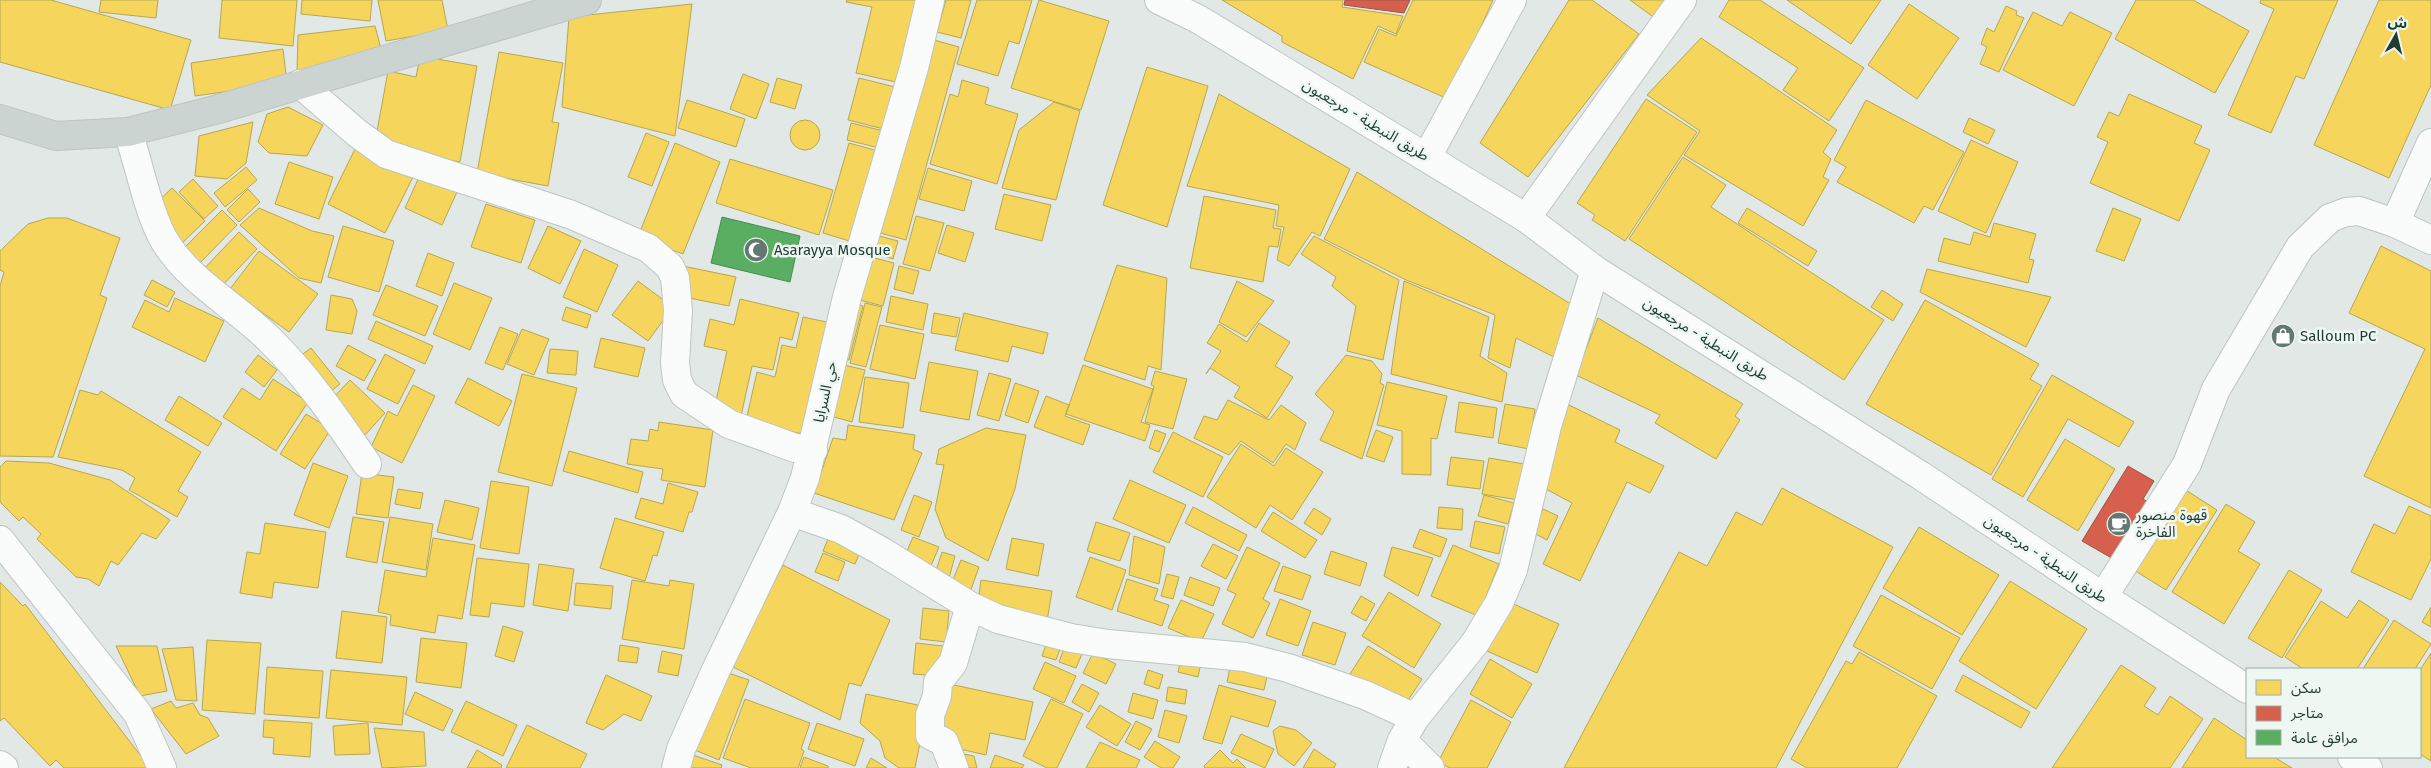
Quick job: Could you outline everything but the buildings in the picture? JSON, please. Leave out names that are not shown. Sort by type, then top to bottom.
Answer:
[{"type":"main road","points":[[0,119],[56,136],[128,132],[215,110],[588,0]]},
{"type":"street","name":"حي السرايا","points":[[676,768],[681,749],[715,672],[792,512],[813,450],[847,297],[914,68],[930,0]]},
{"type":"street","name":"طريق النبطية - مرجعيون","points":[[1159,0],[1198,19],[1526,218],[1596,270],[1920,475],[2103,597],[2246,688]]},
{"type":"street","points":[[1427,157],[1512,0]]},
{"type":"street","points":[[1526,218],[1682,0]]},
{"type":"street","points":[[300,84],[357,133],[386,154],[572,215],[648,248],[670,267],[675,278],[678,310],[675,363],[677,380],[684,394],[729,424],[787,446],[813,450]]},
{"type":"street","points":[[128,132],[154,216],[163,238],[172,251],[199,279],[268,338],[289,360],[332,413],[367,464]]},
{"type":"street","points":[[2395,223],[2431,143]]},
{"type":"street","points":[[2103,597],[2187,464],[2216,389],[2300,247],[2330,218],[2346,212],[2359,211],[2395,223],[2431,240]]},
{"type":"street","points":[[1392,768],[1409,729],[1475,643],[1499,604],[1513,570],[1547,426],[1596,270]]},
{"type":"street","points":[[792,512],[841,529],[881,551],[970,606],[998,619],[1071,638],[1245,657],[1288,668],[1365,695],[1409,729],[1430,768]]},
{"type":"street","points":[[0,540],[138,714],[162,768]]},
{"type":"street","points":[[954,768],[944,742],[930,735],[930,715],[937,696],[938,682],[953,663],[970,606]]},
{"type":"street","points":[[2353,758],[2368,768]]},
{"type":"street","points":[[0,765],[4,768]]},
{"type":"place","name":"Asarayya Mosque","points":[[756,250]]},
{"type":"place","name":"Salloum PC","points":[[2283,336]]},
{"type":"place","name":"قهوة منصور الفاخرة","points":[[2119,524]]}]
